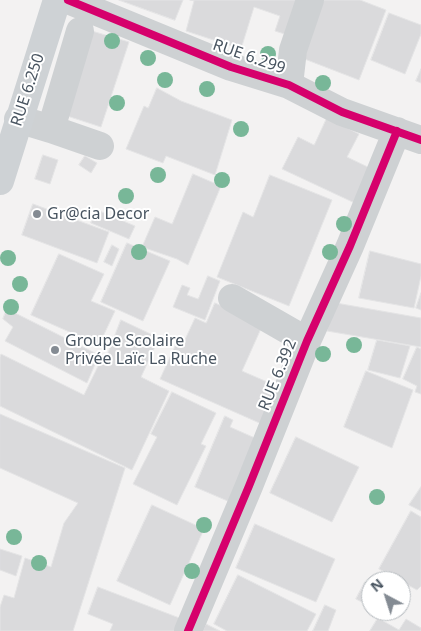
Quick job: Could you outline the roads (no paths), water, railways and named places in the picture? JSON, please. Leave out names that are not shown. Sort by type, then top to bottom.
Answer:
[{"type":"main road","name":"RUE 6.250","points":[[0,180],[57,0]]},
{"type":"street","name":"RUE 6.299","points":[[68,0],[231,67],[289,85],[342,112],[409,136]]},
{"type":"street","points":[[289,85],[293,50],[310,0]]},
{"type":"street","points":[[51,129],[80,31]]},
{"type":"street","points":[[18,119],[100,146]]},
{"type":"street","name":"RUE 6.392","points":[[188,631],[249,486],[306,341],[350,246],[409,136]]},
{"type":"street","points":[[232,298],[306,341]]},
{"type":"place","name":"Gr@cia Decor","points":[[37,214]]},
{"type":"place","name":"Groupe Scolaire Privée Laïc La Ruche","points":[[55,350]]}]
